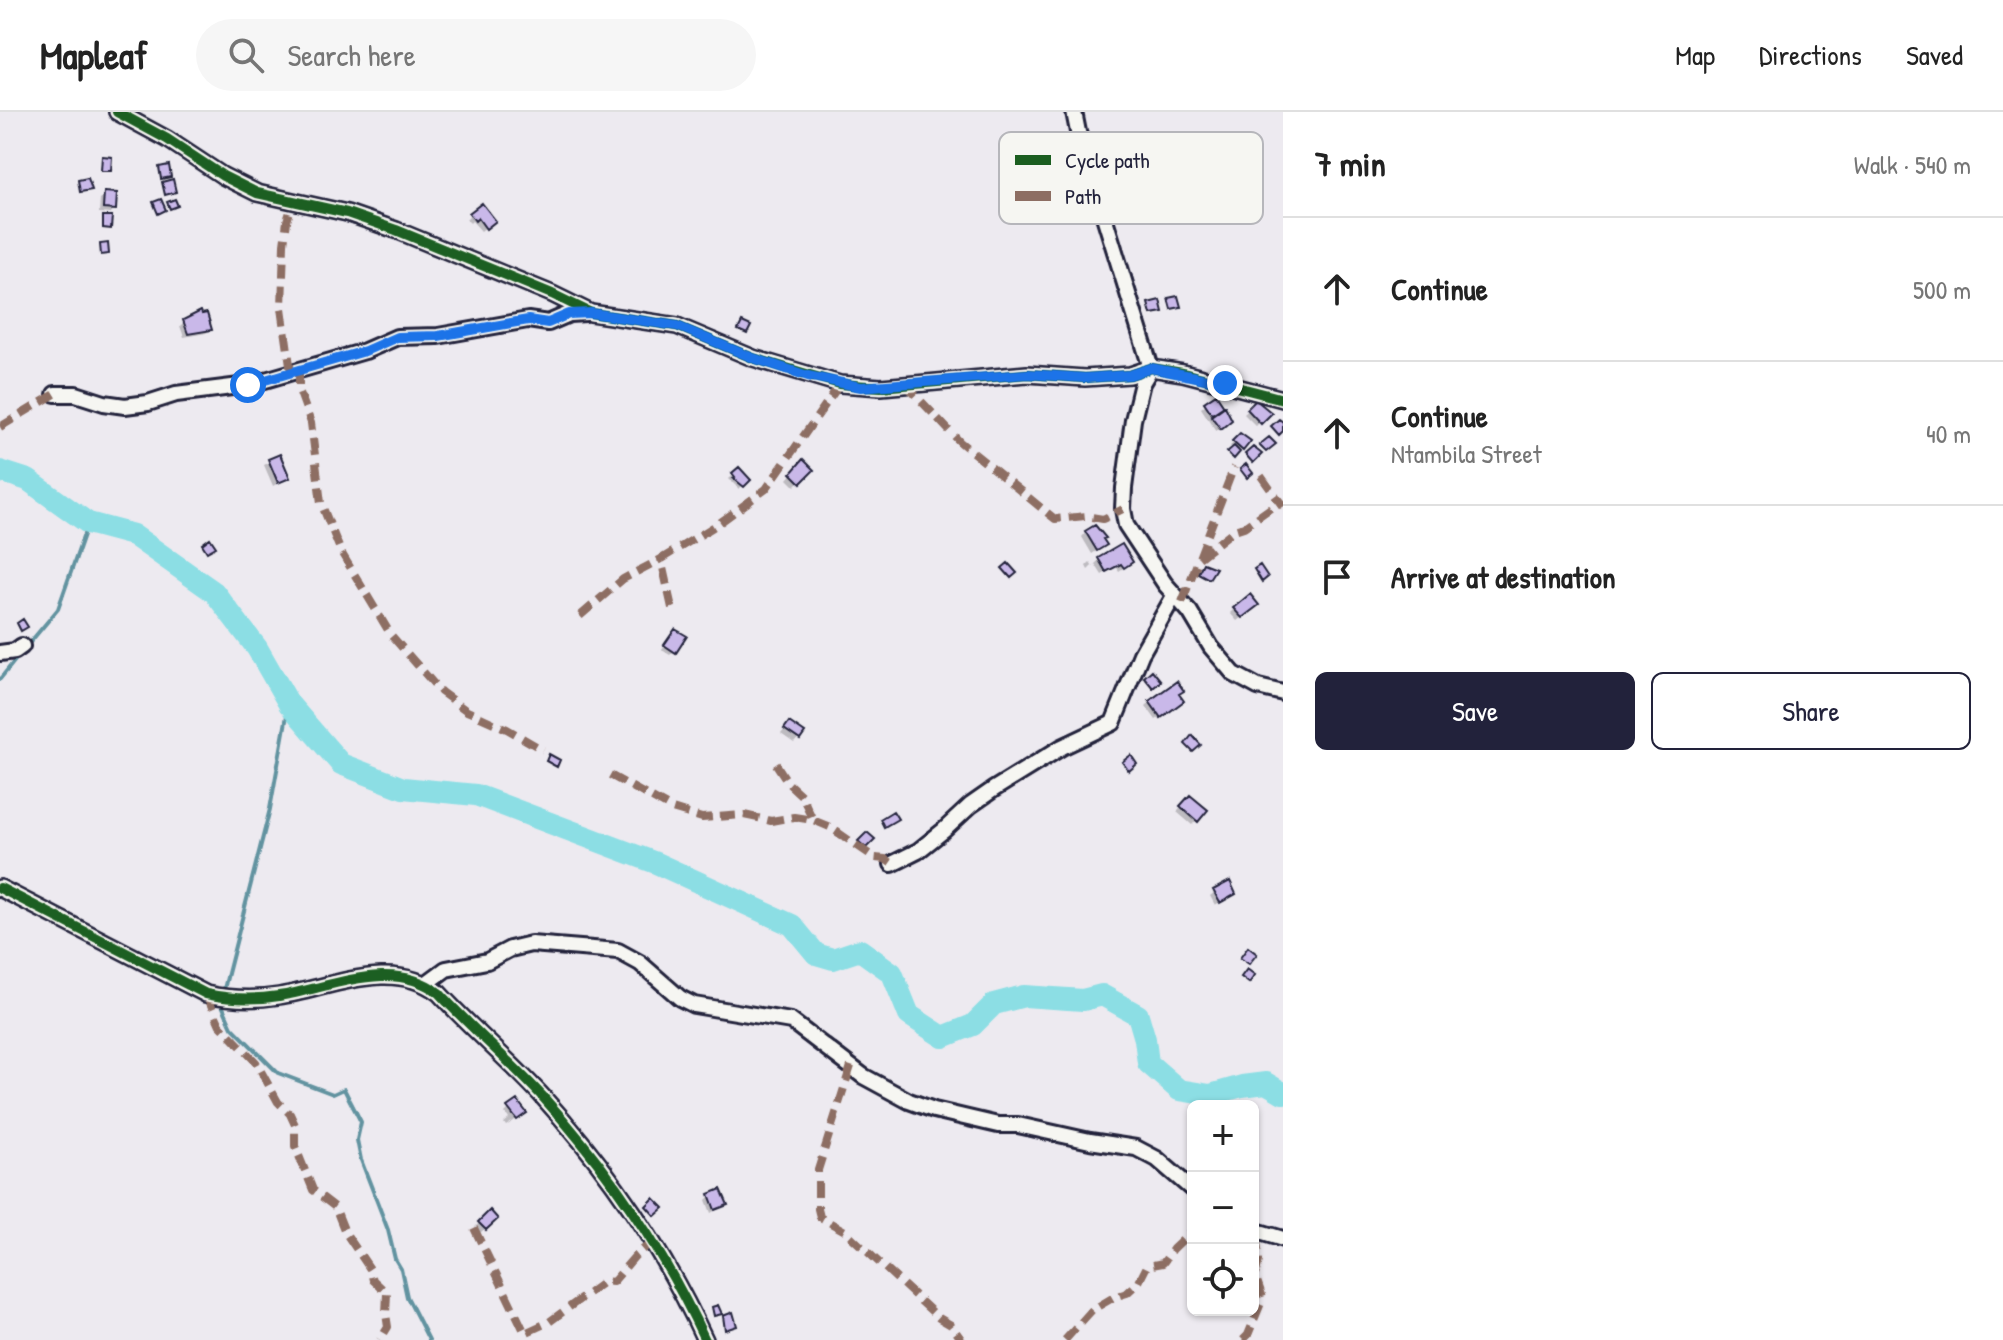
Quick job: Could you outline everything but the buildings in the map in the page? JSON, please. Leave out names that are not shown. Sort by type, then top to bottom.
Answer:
[{"type":"street","points":[[117,112],[257,193],[347,213],[396,230],[591,313]]},
{"type":"street","points":[[1074,112],[1078,132]]},
{"type":"street","points":[[1106,224],[1151,368],[1142,383],[1133,420],[1123,509],[1126,525],[1174,596],[1190,612],[1211,647],[1234,674],[1258,687],[1283,693]]},
{"type":"street","points":[[55,394],[76,394],[125,406],[148,403],[176,394],[248,385],[365,351],[397,337],[438,336],[528,320],[548,323],[569,314],[591,313],[677,326],[767,363],[808,376],[861,387],[1027,374],[1100,377],[1130,375],[1151,368],[1197,376],[1283,399]]},
{"type":"street","points":[[892,864],[918,851],[994,789],[1062,747],[1113,723],[1141,654],[1174,596]]},
{"type":"street","points":[[0,653],[15,651],[22,646]]},
{"type":"street","points":[[0,888],[206,994],[228,998],[278,996],[355,979],[397,976],[427,983],[544,1098],[634,1210],[687,1301],[705,1340]]},
{"type":"street","points":[[427,983],[446,969],[487,961],[510,949],[531,944],[618,951],[640,963],[680,998],[694,1005],[791,1021],[863,1076],[909,1101],[998,1125],[1018,1125],[1136,1148],[1157,1159],[1187,1185]]},
{"type":"street","points":[[1259,1232],[1283,1239]]},
{"type":"waterway","points":[[0,471],[28,480],[88,523],[133,535],[214,592],[257,648],[289,704],[341,764],[403,788],[476,795],[656,863],[792,925],[816,954],[833,959],[860,950],[892,973],[909,1015],[943,1037],[973,1025],[994,1004],[1024,996],[1083,1000],[1102,995],[1138,1015],[1148,1063],[1179,1090],[1210,1095],[1266,1083],[1283,1093]]},
{"type":"waterway","points":[[27,646],[58,609],[88,523]]},
{"type":"waterway","points":[[0,679],[21,653]]},
{"type":"waterway","points":[[224,989],[270,809],[289,704]]},
{"type":"waterway","points":[[222,1005],[232,1027],[278,1073],[333,1094],[344,1089],[361,1122],[357,1140],[361,1160],[388,1230],[407,1297],[429,1340]]},
{"type":"marked path","points":[[291,372],[282,308],[284,244],[293,202]]},
{"type":"marked path","points":[[299,369],[299,390],[311,423],[321,503],[341,552],[391,635],[441,692],[467,711],[543,750]]},
{"type":"marked path","points":[[672,608],[661,559],[718,524],[766,489],[840,384]]},
{"type":"marked path","points":[[905,384],[960,442],[1055,519],[1086,516],[1103,519],[1123,509]]},
{"type":"marked path","points":[[0,427],[55,394]]},
{"type":"marked path","points":[[1182,602],[1234,467]]},
{"type":"marked path","points":[[1261,476],[1283,507]]},
{"type":"marked path","points":[[1199,558],[1234,530],[1244,527],[1283,499]]},
{"type":"marked path","points":[[580,616],[623,579],[661,559]]},
{"type":"marked path","points":[[776,764],[789,784],[802,796],[813,820]]},
{"type":"marked path","points":[[610,775],[672,809],[702,818],[744,815],[771,821],[794,817],[813,820],[830,827],[875,858],[892,864]]},
{"type":"marked path","points":[[206,994],[220,1025],[256,1062],[278,1102],[290,1114],[295,1125],[295,1146],[313,1190],[335,1207],[345,1232],[370,1269],[373,1280],[387,1293],[388,1327],[380,1340]]},
{"type":"marked path","points":[[851,1066],[818,1170],[820,1217],[845,1231],[939,1318],[951,1325],[962,1340]]},
{"type":"marked path","points":[[474,1228],[525,1333],[549,1322],[605,1281],[613,1282],[635,1256],[653,1241]]},
{"type":"marked path","points":[[1065,1340],[1092,1310],[1127,1293],[1139,1282],[1147,1266],[1163,1263],[1187,1236]]},
{"type":"marked path","points":[[1243,1340],[1263,1298],[1255,1275],[1259,1261],[1257,1244]]},
{"type":"cycle path","points":[[117,112],[257,193],[347,213],[396,230],[591,313],[677,326],[753,358],[840,384],[881,387],[1027,374],[1085,378],[1130,375],[1151,368],[1183,373],[1283,399]]},
{"type":"cycle path","points":[[0,888],[206,994],[270,997],[381,976],[421,982],[439,993],[530,1084],[590,1153],[653,1243],[705,1340]]},
{"type":"route","points":[[248,385],[365,351],[397,337],[438,336],[528,320],[548,323],[569,314],[591,313],[677,326],[753,358],[808,376],[861,387],[1027,374],[1085,378],[1130,375],[1151,368],[1225,383]]}]
